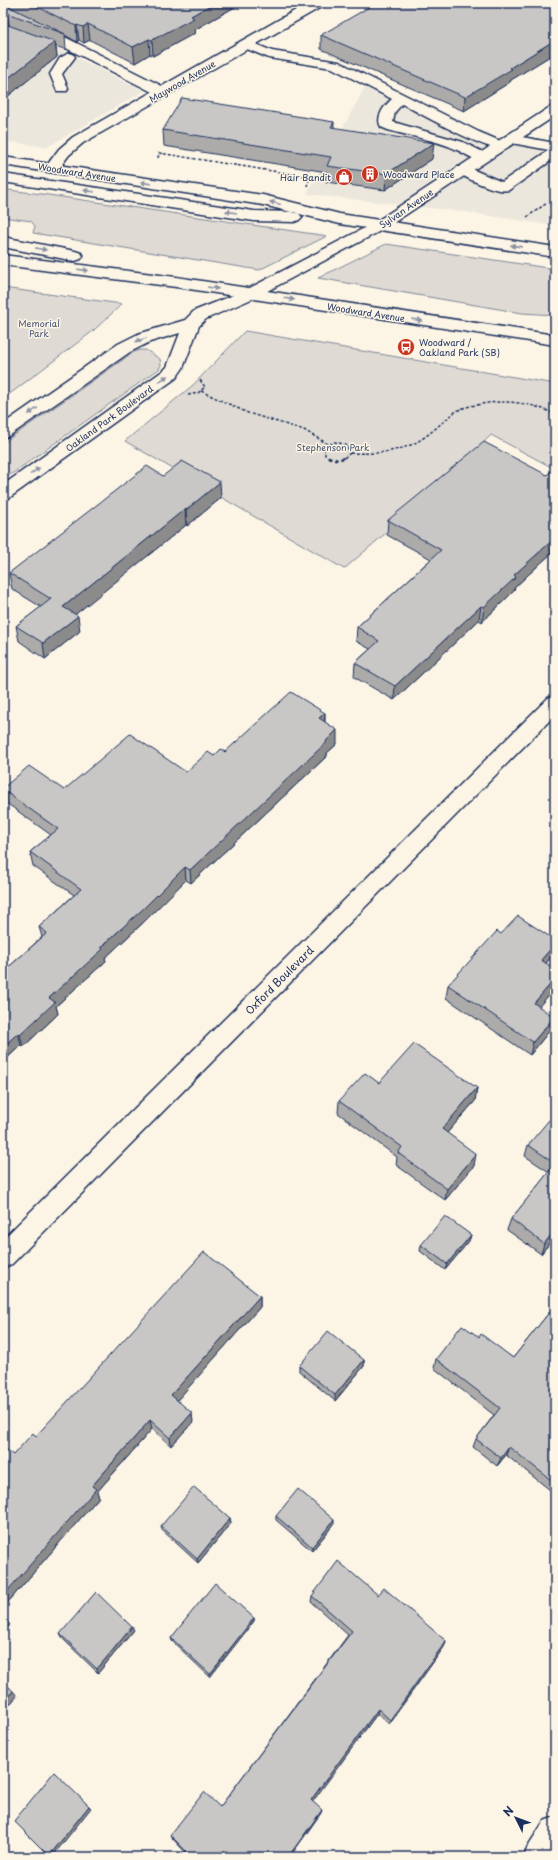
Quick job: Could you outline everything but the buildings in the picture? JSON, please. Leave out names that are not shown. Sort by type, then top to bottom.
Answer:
[{"type":"street","name":"Maywood Avenue","points":[[52,168],[70,146],[318,3]]},
{"type":"street","name":"Sylvan Avenue","points":[[250,294],[379,226],[555,110]]},
{"type":"street","name":"Woodward Avenue","points":[[3,161],[263,200],[340,219],[379,226],[555,252]]},
{"type":"street","name":"Woodward Avenue","points":[[3,178],[254,216],[340,219]]},
{"type":"street","name":"Woodward Avenue","points":[[3,242],[116,264],[176,282]]},
{"type":"street","name":"Woodward Avenue","points":[[3,260],[176,282],[555,340]]},
{"type":"street","points":[[3,432],[124,348],[144,338],[191,324],[200,315],[250,294]]},
{"type":"street","name":"Oakland Park Boulevard","points":[[3,494],[170,374],[175,368],[191,324]]},
{"type":"street","name":"Oxford Boulevard","points":[[3,1256],[555,703]]},
{"type":"street","points":[[539,1857],[555,1832]]},
{"type":"lane","points":[[3,14],[17,18],[157,95]]},
{"type":"lane","points":[[246,44],[269,54],[335,66],[474,135],[505,142],[555,147]]},
{"type":"lane","points":[[51,50],[157,95]]},
{"type":"lane","points":[[62,88],[56,74],[64,61],[69,57]]},
{"type":"lane","points":[[401,98],[393,103],[386,118],[386,124],[458,145],[482,157]]},
{"type":"lane","points":[[462,170],[488,182],[504,187],[555,152]]},
{"type":"path","points":[[157,160],[159,153],[310,177],[306,188]]},
{"type":"path","points":[[527,217],[547,203]]},
{"type":"path","points":[[201,391],[248,413],[304,430],[328,444]]},
{"type":"path","points":[[350,453],[346,445],[334,442],[324,447],[323,451],[324,455],[329,458],[341,459],[350,453],[372,454],[412,444],[426,437],[459,409],[478,404],[500,401],[524,403],[540,407],[555,414]]},
{"type":"shaded area","points":[[3,28],[25,32],[144,91],[47,147],[3,141]]},
{"type":"shaded area","points":[[366,85],[473,139],[555,150],[555,226],[465,212],[307,194]]},
{"type":"green space","points":[[8,190],[327,236],[259,270],[33,233],[35,226],[31,221],[3,217],[3,196],[5,196]]},
{"type":"green space","points":[[386,244],[555,269],[555,315],[522,313],[318,278]]},
{"type":"green space","name":"Memorial Park","points":[[3,288],[122,304],[93,331],[3,399]]},
{"type":"green space","name":"Stephenson Park","points":[[245,331],[555,384],[555,469],[491,435],[437,488],[344,569],[125,441],[193,385]]},
{"type":"green space","points":[[139,350],[146,350],[160,359],[161,365],[159,369],[3,480],[3,443]]},
{"type":"place","name":"Woodward Place","points":[[370,174]]},
{"type":"place","name":"Hair Bandit","points":[[344,177]]},
{"type":"place","name":"Woodward / Oakland Park (SB)","points":[[406,347]]}]
